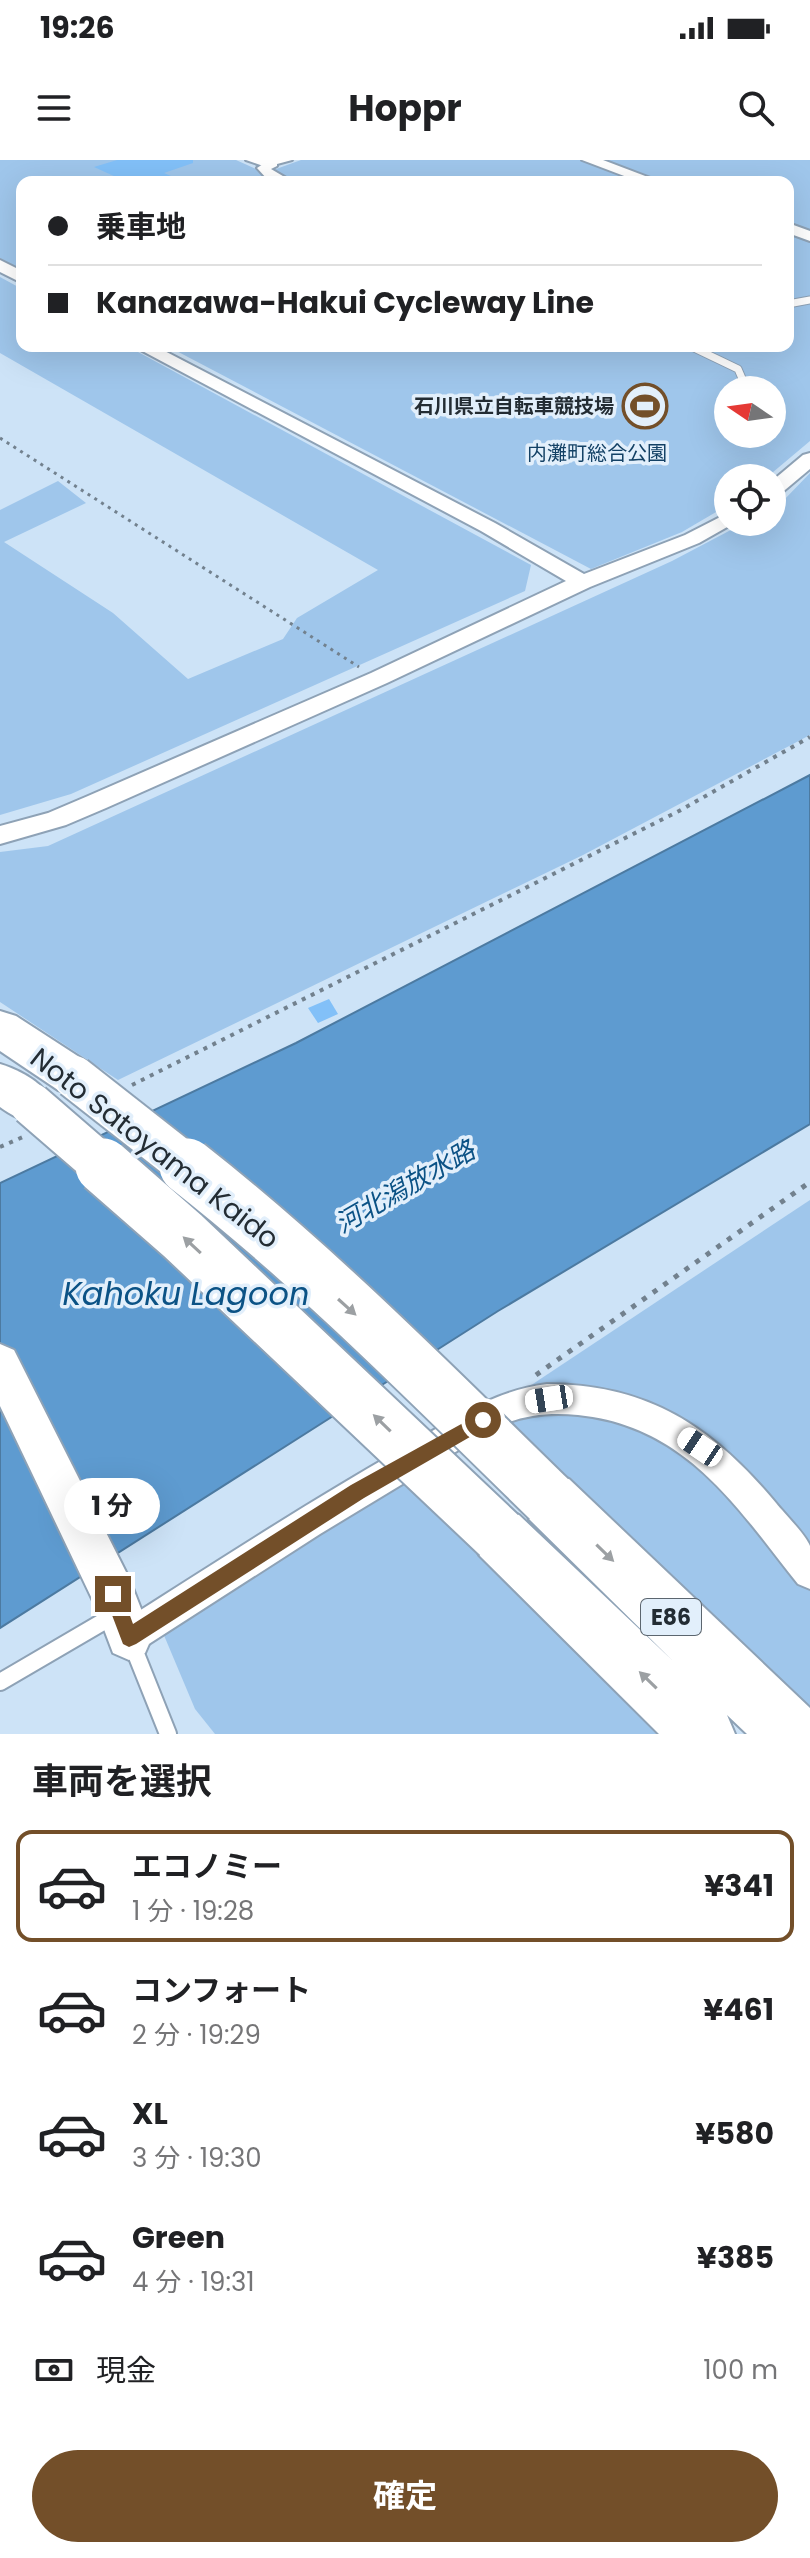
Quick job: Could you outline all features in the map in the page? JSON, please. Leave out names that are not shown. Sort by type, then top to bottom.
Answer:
[{"type":"highway","name":"Noto Satoyama Kaido","points":[[0,1028],[97,1084],[224,1195],[393,1348],[792,1734]]},
{"type":"highway","name":"Noto Satoyama Kaido","points":[[19,1107],[194,1247],[704,1734]]},
{"type":"main road","points":[[0,1363],[120,1615]]},
{"type":"street","points":[[253,160],[279,161]]},
{"type":"street","points":[[589,160],[635,176]]},
{"type":"street","points":[[271,176],[263,168],[279,161]]},
{"type":"street","points":[[160,352],[488,527],[582,582]]},
{"type":"street","points":[[786,479],[810,459]]},
{"type":"street","points":[[0,835],[57,819],[379,678],[582,582],[692,539],[714,527]]},
{"type":"street","points":[[120,1615],[357,1491],[508,1406],[549,1399],[597,1402],[631,1410],[670,1427],[700,1447],[728,1474],[810,1572]]},
{"type":"lane","points":[[703,352],[738,369],[741,376]]},
{"type":"lane","points":[[0,1682],[120,1615],[168,1734]]},
{"type":"path","points":[[0,438],[275,616],[379,678]]},
{"type":"path","points":[[97,1084],[679,811],[810,737]]},
{"type":"path","points":[[0,1147],[19,1107]]},
{"type":"path","points":[[508,1406],[529,1380],[810,1182]]},
{"type":"green space","name":"内灘町総合公園","points":[[0,160],[236,160],[265,173],[301,160],[810,160],[810,441],[783,464],[714,464],[714,513],[682,532],[591,569],[178,352],[794,352],[794,176],[16,176],[16,267],[0,258]]},
{"type":"green space","points":[[0,277],[16,286],[16,352],[138,352],[531,565],[525,591],[71,794],[0,815],[0,510],[58,481],[86,503],[4,542],[113,613],[188,679],[283,639],[297,618],[378,570],[0,353]]},
{"type":"green space","points":[[810,473],[810,735],[583,855],[118,1080],[0,1002],[0,852],[48,846],[672,561],[719,536],[786,536],[786,498]]},
{"type":"green space","points":[[810,1200],[810,1711],[492,1411]]},
{"type":"green space","points":[[438,1456],[730,1734],[215,1734],[195,1709],[163,1633]]},
{"type":"water","name":"Kahoku Lagoon","points":[[810,775],[810,1124],[498,1311],[0,1628],[0,1183],[296,1043]]},
{"type":"building","points":[[117,160],[193,160],[193,163],[164,173],[171,176],[114,176],[94,167]]},
{"type":"building","points":[[329,999],[338,1014],[318,1023],[308,1008]]},
{"type":"place","name":"石川県立自転車競技場","points":[[645,406]]},
{"type":"route","points":[[113,1594],[129,1637],[357,1491],[483,1420]]},
{"type":"water label","name":"河北潟放水路","points":[[405,1187]]}]
